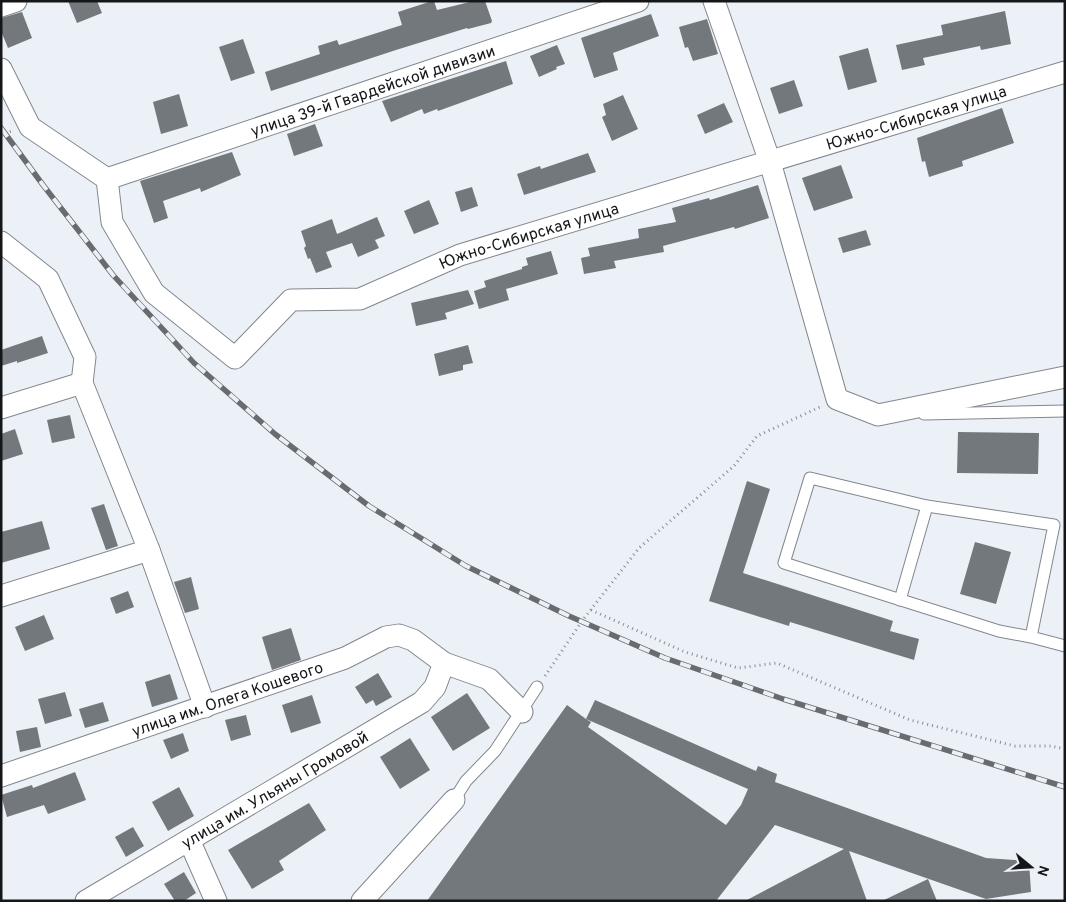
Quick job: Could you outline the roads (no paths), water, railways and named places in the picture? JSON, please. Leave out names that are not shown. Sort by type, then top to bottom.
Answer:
[{"type":"street","points":[[1,6],[16,1]]},
{"type":"street","name":"улица 39-й Гвардейской дивизии","points":[[107,179],[638,1]]},
{"type":"street","points":[[714,1],[770,162],[837,399],[878,415],[1065,377]]},
{"type":"street","points":[[1,69],[30,127],[107,179]]},
{"type":"street","name":"Южно-Сибирская улица","points":[[107,179],[112,222],[154,293],[235,358],[291,300],[360,299],[460,255],[1065,72]]},
{"type":"street","points":[[1,242],[48,279],[84,357],[82,383],[149,550],[205,707]]},
{"type":"street","points":[[1,408],[82,383]]},
{"type":"street","points":[[1,596],[149,550]]},
{"type":"street","name":"улица им. Олега Кошевого","points":[[1,776],[345,658],[386,636],[400,635],[412,640],[444,663],[489,679],[522,712]]},
{"type":"street","name":"улица им. Ульяны Громовой","points":[[86,901],[422,702],[434,687],[444,663]]},
{"type":"street","points":[[362,901],[454,800]]},
{"type":"street","points":[[189,840],[216,901]]},
{"type":"lane","points":[[878,415],[1065,411]]},
{"type":"lane","points":[[1031,637],[1054,525],[927,506],[810,478],[784,563],[999,631],[1065,646]]},
{"type":"lane","points":[[900,600],[927,506]]},
{"type":"lane","points":[[454,800],[466,781],[495,751],[537,687]]},
{"type":"railway","points":[[1,128],[113,275],[194,363],[275,434],[369,506],[466,566],[569,616],[665,658],[783,699],[1065,787]]}]
